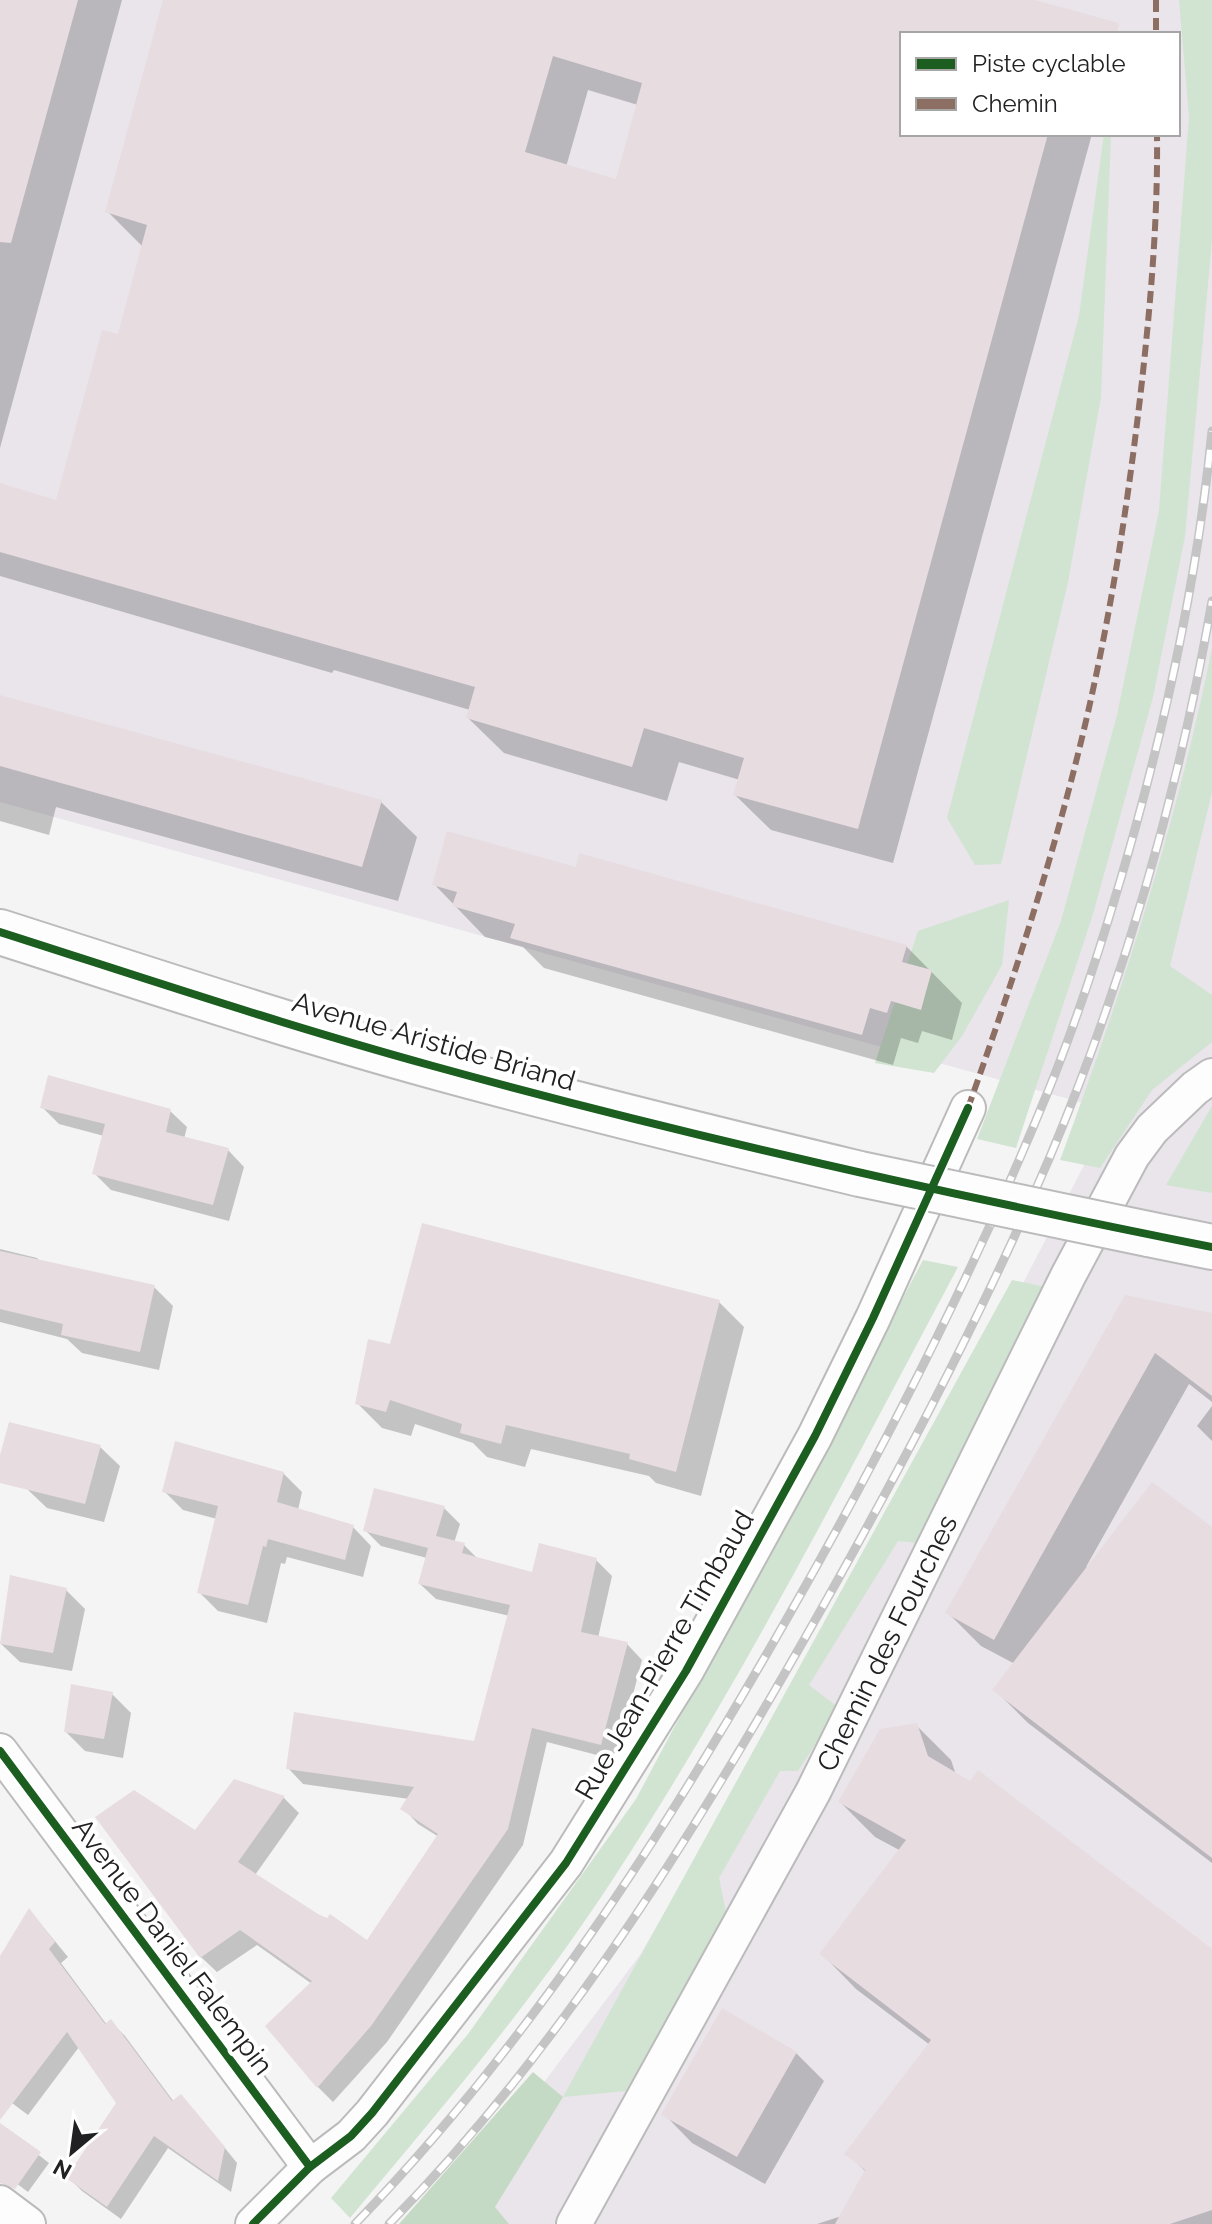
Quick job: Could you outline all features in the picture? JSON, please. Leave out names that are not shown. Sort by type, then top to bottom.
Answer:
[{"type":"main road","name":"Avenue Aristide Briand","points":[[0,932],[431,1066],[621,1116],[860,1174],[1212,1247]]},
{"type":"street","name":"Chemin des Fourches","points":[[574,2224],[813,1792],[1068,1276],[1132,1156],[1152,1129],[1212,1076]]},
{"type":"street","name":"Rue Jean-Pierre Timbaud","points":[[253,2224],[310,2167],[351,2136],[372,2113],[566,1863],[634,1757],[686,1671],[815,1436],[873,1318],[968,1108]]},
{"type":"street","name":"Avenue Daniel Falempin","points":[[0,1751],[310,2167]]},
{"type":"street","points":[[0,2203],[28,2224]]},
{"type":"shaded area","points":[[0,0],[1212,0],[1212,2224],[421,2224],[504,2135],[640,1955],[972,1382],[1112,1111],[0,802]]},
{"type":"green space","points":[[1179,0],[1212,0],[1212,240],[1185,536],[1153,697],[1093,914],[1016,1148],[977,1139],[1061,921],[1117,715],[1159,511],[1189,117]]},
{"type":"green space","points":[[1104,136],[1111,136],[1101,397],[1068,582],[1001,864],[975,865],[947,818],[1079,316]]},
{"type":"green space","points":[[1212,648],[1212,792],[1170,966],[1212,995],[1212,1042],[1152,1090],[1100,1168],[1060,1160],[1105,1034],[1165,843]]},
{"type":"green space","points":[[1009,900],[1002,965],[962,1036],[934,1073],[875,1063],[918,931]]},
{"type":"green space","points":[[1212,1106],[1212,1193],[1166,1185]]},
{"type":"green space","points":[[923,1260],[958,1267],[792,1577],[705,1730],[613,1879],[552,1967],[486,2053],[350,2218],[331,2198],[468,2034],[636,1799]]},
{"type":"green space","points":[[1012,1280],[1065,1291],[929,1544],[898,1541],[809,1685],[839,1708],[798,1771],[780,1771],[719,1878],[726,1912],[626,2091],[563,2097]]},
{"type":"green space","points":[[533,2072],[563,2097],[495,2207],[509,2224],[399,2224]]},
{"type":"building","points":[[0,0],[78,0],[11,243],[0,242]]},
{"type":"building","points":[[163,0],[1035,0],[1119,23],[1117,32],[900,32],[900,136],[1047,136],[858,829],[733,795],[744,758],[644,728],[632,767],[466,718],[475,687],[0,552],[0,483],[56,500],[102,330],[118,334],[147,225],[105,212]],"holes":[[[553,56],[642,83],[616,179],[525,152]]]},
{"type":"building","points":[[0,695],[382,800],[362,867],[0,766]]},
{"type":"building","points":[[447,831],[576,867],[579,853],[907,945],[902,962],[932,970],[921,1010],[891,1001],[887,1013],[870,1008],[862,1035],[510,938],[515,924],[452,906],[457,892],[432,885]]},
{"type":"building","points":[[48,1075],[171,1109],[166,1132],[229,1148],[213,1205],[92,1174],[105,1124],[40,1108]]},
{"type":"building","points":[[422,1223],[720,1300],[676,1472],[629,1459],[630,1454],[506,1425],[501,1444],[460,1433],[462,1424],[390,1400],[386,1412],[355,1404],[368,1339],[390,1344]]},
{"type":"building","points":[[0,1251],[155,1285],[140,1352],[61,1335],[63,1324],[0,1309]]},
{"type":"building","points":[[1125,1295],[1212,1313],[1212,1396],[1155,1353],[994,1640],[945,1613]]},
{"type":"building","points":[[9,1422],[101,1445],[85,1504],[0,1483],[0,1455]]},
{"type":"building","points":[[175,1441],[284,1472],[277,1502],[354,1525],[345,1560],[268,1539],[266,1547],[263,1546],[248,1605],[197,1593],[218,1506],[162,1492]]},
{"type":"building","points":[[1152,1482],[1212,1527],[1212,1858],[992,1690]]},
{"type":"building","points":[[374,1488],[445,1506],[436,1536],[465,1543],[462,1553],[532,1572],[539,1543],[597,1558],[581,1632],[628,1642],[601,1745],[532,1728],[508,1829],[371,2026],[317,2088],[265,2026],[312,1981],[240,1930],[200,1958],[95,1817],[134,1790],[195,1830],[234,1779],[285,1796],[238,1862],[318,1914],[327,1918],[330,1914],[367,1940],[438,1834],[400,1809],[414,1787],[286,1769],[294,1712],[474,1741],[510,1605],[418,1584],[428,1548],[363,1531]]},
{"type":"building","points":[[10,1575],[67,1588],[53,1653],[0,1644]]},
{"type":"building","points":[[71,1684],[113,1692],[104,1739],[64,1732]]},
{"type":"building","points":[[917,1723],[928,1756],[970,1781],[978,1770],[1212,1949],[1212,2210],[1170,2224],[835,2224],[865,2170],[844,2154],[931,2040],[819,1954],[906,1840],[838,1802],[880,1729]]},
{"type":"building","points":[[29,1908],[55,1942],[49,1949],[105,2024],[111,2019],[172,2101],[181,2094],[225,2147],[218,2181],[154,2136],[107,2207],[66,2178],[116,2103],[67,2032],[0,2120],[0,1956]]},
{"type":"building","points":[[722,2008],[797,2052],[737,2157],[661,2115]]},
{"type":"building","points":[[0,2123],[41,2152],[15,2189],[0,2183]]},
{"type":"railway","points":[[355,2224],[419,2155],[537,2009],[643,1856],[742,1696],[825,1551],[960,1290],[1021,1157],[1059,1063],[1121,878],[1177,656],[1198,544],[1212,431]]},
{"type":"railway","points":[[389,2224],[450,2159],[507,2091],[561,2021],[663,1874],[801,1645],[868,1526],[963,1345],[1049,1159],[1125,954],[1166,814],[1212,601]]},
{"type":"marked path","points":[[1156,0],[1156,32]]},
{"type":"marked path","points":[[968,1108],[1042,885],[1100,659],[1124,520],[1142,381],[1153,258],[1157,136]]},
{"type":"cycle path","points":[[0,932],[324,1035],[626,1117],[821,1164],[1212,1247]]},
{"type":"cycle path","points":[[253,2224],[310,2167],[351,2136],[372,2113],[566,1863],[686,1671],[815,1436],[873,1318],[968,1108]]},
{"type":"cycle path","points":[[0,1751],[310,2167]]}]
